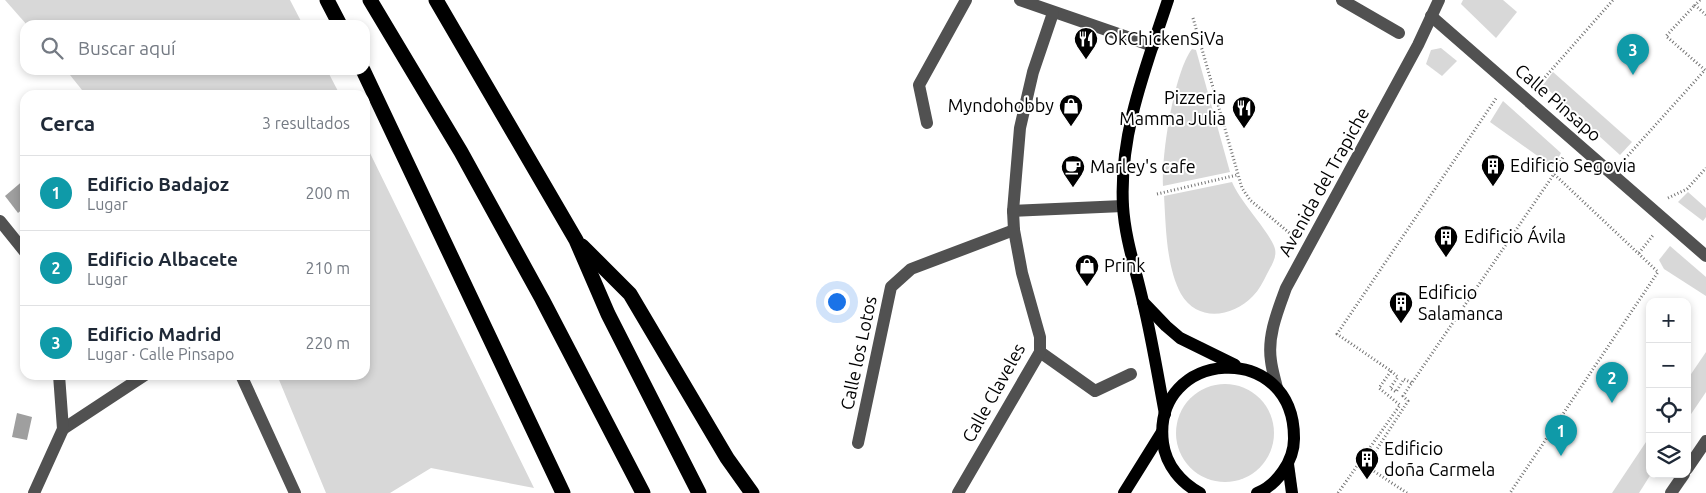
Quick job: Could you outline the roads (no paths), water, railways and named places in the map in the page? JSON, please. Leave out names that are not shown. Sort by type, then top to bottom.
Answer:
[{"type":"highway","points":[[327,0],[337,20]]},
{"type":"highway","points":[[370,0],[461,152],[542,298],[643,493]]},
{"type":"highway","points":[[436,0],[576,240],[608,314],[699,493]]},
{"type":"highway","points":[[365,75],[562,493]]},
{"type":"highway","points":[[576,240],[630,294],[727,458],[752,493]]},
{"type":"main road","points":[[1165,414],[1143,302],[1133,267],[1123,206],[1123,180],[1130,119],[1168,0]]},
{"type":"main road","points":[[1143,302],[1180,338],[1242,368],[1261,375],[1277,388],[1288,405],[1294,424],[1294,445],[1288,464],[1276,480],[1257,493]]},
{"type":"main road","points":[[1200,493],[1189,487],[1174,471],[1164,451],[1162,432],[1165,414],[1173,396],[1186,382],[1203,372],[1222,367],[1242,368]]},
{"type":"main road","points":[[1124,493],[1162,432]]},
{"type":"main road","points":[[1288,464],[1292,493]]},
{"type":"street","points":[[927,123],[918,85],[966,0]]},
{"type":"street","points":[[1020,0],[1152,46]]},
{"type":"street","points":[[1342,0],[1399,33]]},
{"type":"street","name":"Avenida del Trapiche","points":[[1277,388],[1270,360],[1272,336],[1276,316],[1286,288],[1439,0]]},
{"type":"street","name":"Calle Claveles","points":[[958,493],[1040,352],[1040,336],[1022,273],[1014,230],[1014,211],[1020,128],[1033,72],[1053,13]]},
{"type":"street","name":"Calle Pinsapo","points":[[1432,16],[1706,256]]},
{"type":"street","points":[[1014,211],[1123,206]]},
{"type":"street","points":[[0,222],[20,246]]},
{"type":"street","name":"Calle los Lotos","points":[[858,443],[891,287],[911,269],[1014,230]]},
{"type":"street","points":[[1040,352],[1095,391],[1131,374]]},
{"type":"street","points":[[34,493],[63,429],[59,380]]},
{"type":"street","points":[[63,429],[138,380]]},
{"type":"street","points":[[243,380],[295,493]]},
{"type":"street","points":[[1691,463],[1706,441]]},
{"type":"street","points":[[1671,493],[1681,478]]},
{"type":"place","name":"OkChickenSiVa","points":[[1086,60]]},
{"type":"place","name":"Edificio Madrid","points":[[1633,75]]},
{"type":"place","name":"Myndohobby","points":[[1071,127]]},
{"type":"place","name":"Pizzeria Mamma Julia","points":[[1244,129]]},
{"type":"place","name":"Edificio Segovia","points":[[1493,187]]},
{"type":"place","name":"Marley's cafe","points":[[1073,188]]},
{"type":"place","name":"Edificio Ávila","points":[[1446,258]]},
{"type":"place","name":"Prink","points":[[1087,287]]},
{"type":"place","name":"Edificio Salamanca","points":[[1401,324]]},
{"type":"place","name":"Edificio Albacete","points":[[1612,403]]},
{"type":"place","name":"Edificio Badajoz","points":[[1561,456]]},
{"type":"place","name":"Edificio doña Carmela","points":[[1367,480]]}]
